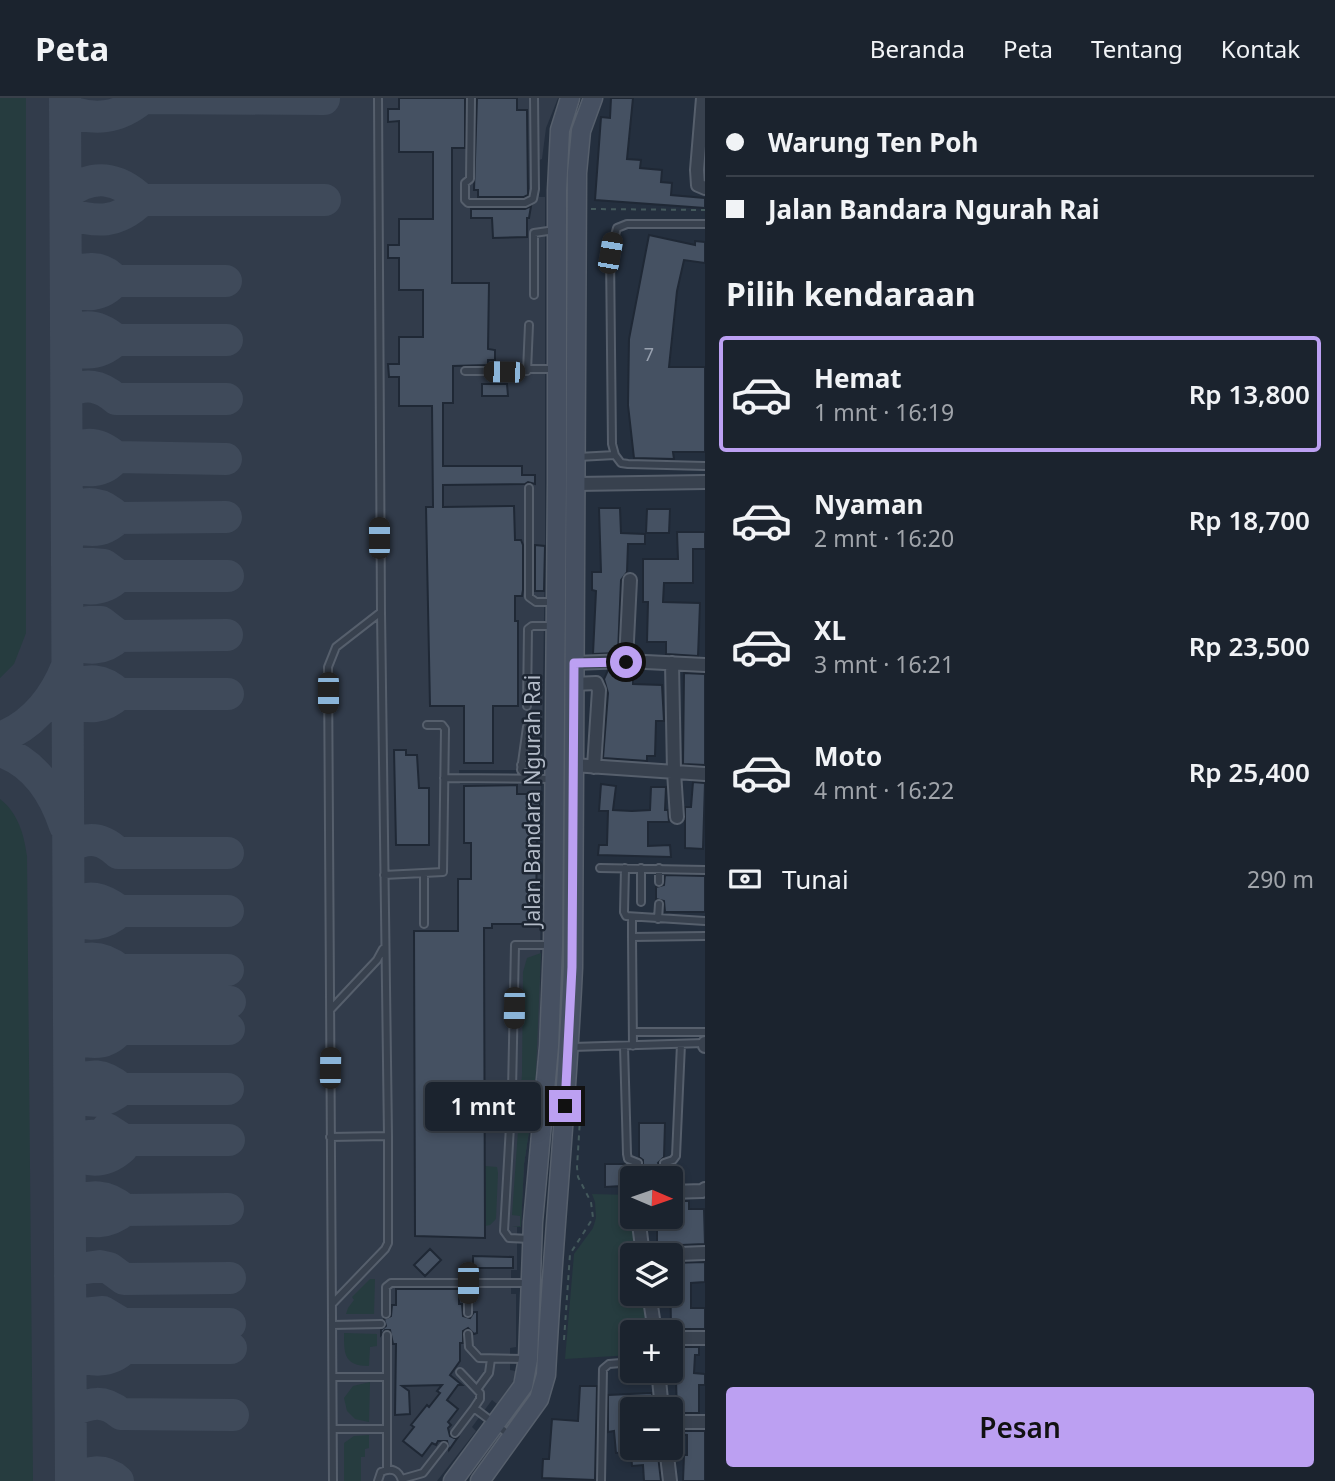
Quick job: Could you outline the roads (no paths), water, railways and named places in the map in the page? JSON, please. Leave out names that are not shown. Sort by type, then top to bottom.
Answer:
[{"type":"street","name":"Jalan Bandara Ngurah Rai","points":[[480,1481],[539,1399],[546,1375],[558,1172],[570,1047],[573,943],[573,684],[579,663],[574,626],[575,456],[556,190],[560,130],[570,98]]},
{"type":"street","name":"Jalan Bandara Ngurah Rai","points":[[453,1481],[523,1387],[528,1359],[532,1239],[549,1046],[553,945],[557,369],[566,324],[579,146],[581,131],[593,98]]},
{"type":"street","points":[[703,98],[696,170],[698,185],[705,188]]},
{"type":"street","points":[[576,484],[705,482]]},
{"type":"street","points":[[626,662],[631,580]]},
{"type":"street","points":[[579,663],[705,665],[705,659]]},
{"type":"street","points":[[579,663],[596,683],[600,694],[594,767]]},
{"type":"street","points":[[673,663],[677,817]]},
{"type":"street","points":[[573,684],[596,683]]},
{"type":"street","points":[[573,765],[705,774]]},
{"type":"street","points":[[538,1170],[558,1172]]},
{"type":"street","points":[[683,1192],[705,1189]]},
{"type":"street","points":[[683,1254],[705,1253]]},
{"type":"street","points":[[531,1283],[551,1283]]},
{"type":"street","points":[[683,1338],[705,1338]]},
{"type":"street","points":[[683,1422],[705,1422]]},
{"type":"street","points":[[668,1460],[670,1481]]},
{"type":"lane","points":[[332,1303],[388,1243],[378,98]]},
{"type":"lane","points":[[471,98],[470,178],[465,183],[465,202],[525,203],[533,199],[535,189],[534,98]]},
{"type":"lane","points":[[535,189],[556,190]]},
{"type":"lane","points":[[705,223],[627,224],[617,229],[610,253],[612,444],[615,455],[621,463],[628,464],[705,466]]},
{"type":"lane","points":[[534,295],[534,233],[538,230],[557,230]]},
{"type":"lane","points":[[528,325],[528,369]]},
{"type":"lane","points":[[465,371],[523,372],[528,369],[557,369]]},
{"type":"lane","points":[[575,456],[615,455]]},
{"type":"lane","points":[[529,488],[528,597],[536,602],[556,602]]},
{"type":"lane","points":[[333,1481],[328,667],[337,647],[381,612]]},
{"type":"lane","points":[[527,706],[528,629],[533,626],[574,626]]},
{"type":"lane","points":[[384,875],[439,874],[443,870],[445,726],[428,725]]},
{"type":"lane","points":[[527,727],[521,770],[527,778]]},
{"type":"lane","points":[[521,765],[554,772]]},
{"type":"lane","points":[[444,778],[527,778],[554,772]]},
{"type":"lane","points":[[600,868],[705,870]]},
{"type":"lane","points":[[625,868],[626,916],[705,921]]},
{"type":"lane","points":[[641,868],[641,902]]},
{"type":"lane","points":[[659,868],[659,882]]},
{"type":"lane","points":[[424,874],[424,924]]},
{"type":"lane","points":[[658,919],[659,904]]},
{"type":"lane","points":[[632,918],[633,1046]]},
{"type":"lane","points":[[632,937],[705,936]]},
{"type":"lane","points":[[532,1239],[509,1238],[504,1231],[512,1091],[515,944],[553,945]]},
{"type":"lane","points":[[331,1010],[377,960],[384,947]]},
{"type":"lane","points":[[633,1032],[705,1032]]},
{"type":"lane","points":[[664,1163],[676,1156],[681,1044]]},
{"type":"lane","points":[[570,1047],[705,1044]]},
{"type":"lane","points":[[624,1046],[628,1159],[638,1163]]},
{"type":"lane","points":[[331,1137],[388,1136]]},
{"type":"lane","points":[[468,1283],[468,1313]]},
{"type":"lane","points":[[386,1314],[386,1287],[389,1284],[531,1283]]},
{"type":"lane","points":[[332,1325],[381,1324]]},
{"type":"lane","points":[[468,1334],[468,1347],[478,1358],[528,1359]]},
{"type":"lane","points":[[387,1335],[387,1469]]},
{"type":"lane","points":[[478,1388],[489,1373],[491,1359]]},
{"type":"lane","points":[[601,1481],[603,1369],[610,1364],[620,1363]]},
{"type":"lane","points":[[454,1433],[481,1396],[478,1388],[460,1372]]},
{"type":"lane","points":[[333,1377],[387,1377]]},
{"type":"lane","points":[[474,1408],[513,1437]]},
{"type":"lane","points":[[333,1429],[386,1429]]},
{"type":"lane","points":[[378,1481],[381,1472],[387,1469],[394,1469],[402,1480],[423,1473],[444,1446]]}]
